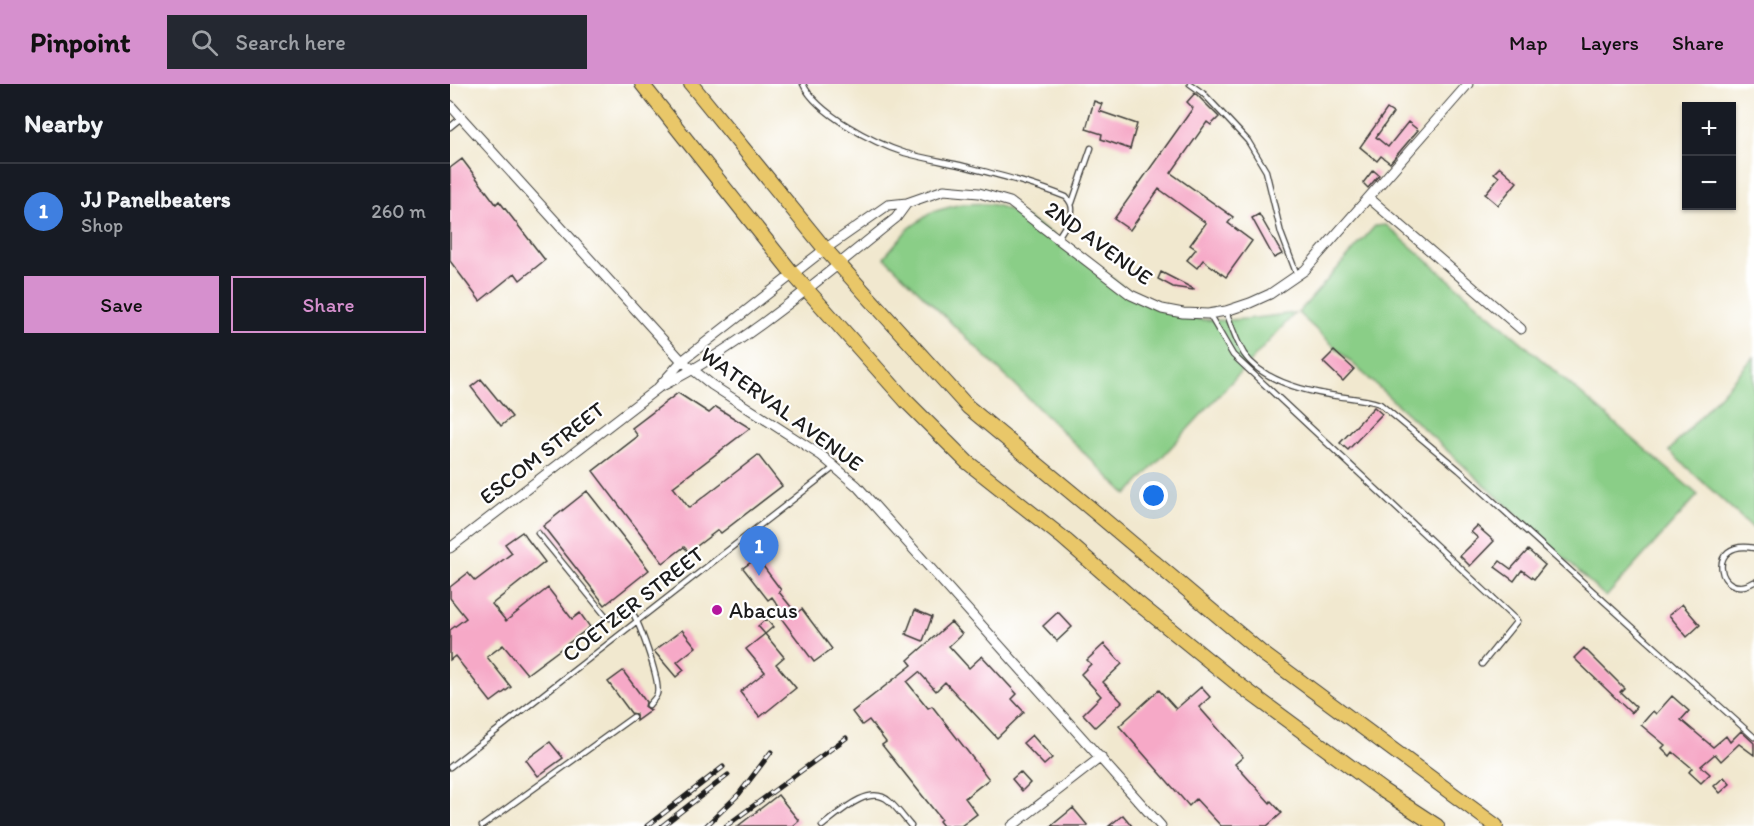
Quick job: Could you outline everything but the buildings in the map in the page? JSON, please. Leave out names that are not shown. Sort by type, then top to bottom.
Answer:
[{"type":"main road","points":[[642,84],[793,274],[906,401],[967,462],[1062,537],[1139,604],[1234,681],[1382,790],[1437,826]]},
{"type":"main road","points":[[691,84],[825,249],[968,407],[1262,653],[1496,826]]},
{"type":"street","name":"2ND AVENUE","points":[[825,249],[888,205],[907,203],[944,190],[979,193],[1010,202],[1131,295],[1162,309],[1183,313],[1208,314],[1226,311],[1270,294],[1305,270],[1468,84]]},
{"type":"street","name":"WATERVAL AVENUE","points":[[450,105],[682,361],[717,388],[796,437],[836,466],[856,486],[1161,826]]},
{"type":"street","points":[[1369,198],[1521,329]]},
{"type":"street","name":"2ND AVENUE","points":[[839,263],[897,218],[907,203]]},
{"type":"street","name":"ESCOM STREET","points":[[658,388],[682,361],[825,249]]},
{"type":"street","name":"ESCOM STREET","points":[[450,548],[658,388],[693,370],[808,290],[839,263]]},
{"type":"street","points":[[1012,826],[1101,757]]},
{"type":"lane","points":[[803,84],[827,111],[874,139],[904,152],[1055,193],[1066,197],[1072,203]]},
{"type":"lane","points":[[1190,84],[1204,94],[1248,141],[1266,171],[1278,223],[1297,275]]},
{"type":"lane","points":[[450,127],[461,118]]},
{"type":"lane","points":[[1058,238],[1073,210],[1072,203],[1091,148]]},
{"type":"lane","points":[[1226,311],[1242,351],[1252,364],[1287,384],[1380,404],[1459,470],[1754,737]]},
{"type":"lane","points":[[1208,314],[1233,355],[1517,621],[1482,664]]},
{"type":"lane","name":"COETZER STREET","points":[[450,767],[836,466]]},
{"type":"lane","points":[[538,533],[605,615],[610,618],[625,608],[629,608],[634,613],[657,684],[657,695],[649,705]]},
{"type":"lane","points":[[1754,548],[1733,548],[1722,559],[1722,567],[1723,576],[1734,586],[1742,587],[1754,582]]},
{"type":"lane","points":[[482,826],[633,717]]},
{"type":"lane","points":[[822,826],[855,802],[866,796],[876,795],[889,800],[910,826]]},
{"type":"green space","points":[[961,204],[988,204],[1020,215],[1055,236],[1143,301],[1172,314],[1202,320],[1218,320],[1249,319],[1295,313],[1127,495],[884,257],[908,229],[932,212]]},
{"type":"green space","points":[[1386,225],[1698,495],[1606,597],[1298,313],[1375,226]]},
{"type":"green space","points":[[1754,357],[1754,529],[1669,451]]},
{"type":"railway","points":[[726,826],[846,738]]},
{"type":"railway","points":[[706,826],[739,794],[771,752]]},
{"type":"railway","points":[[647,826],[723,767]]},
{"type":"railway","points":[[662,826],[728,775]]},
{"type":"place","name":"JJ Panelbeaters","points":[[759,576]]},
{"type":"place","name":"Abacus","points":[[717,610]]}]
